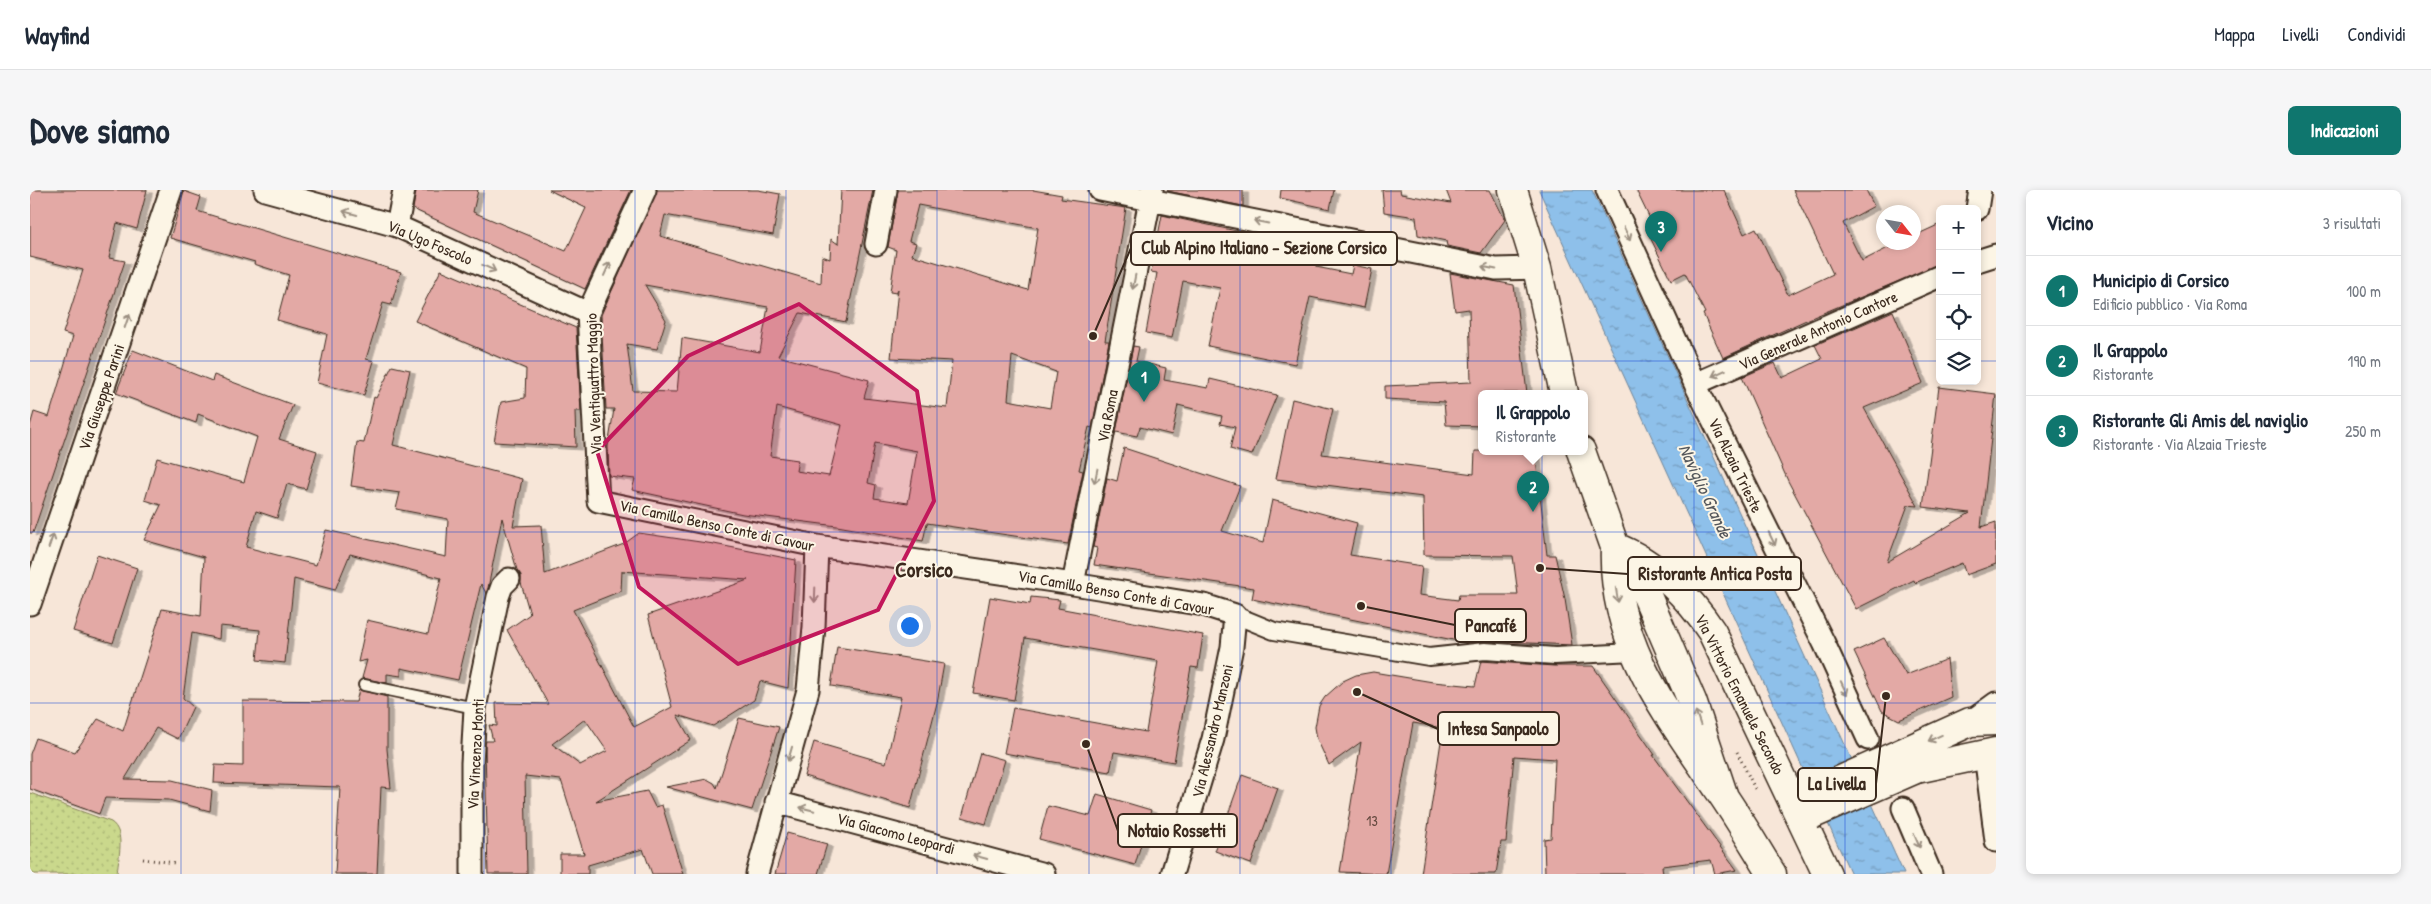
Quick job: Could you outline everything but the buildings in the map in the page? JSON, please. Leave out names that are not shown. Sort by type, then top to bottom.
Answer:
[{"type":"main road","points":[[1513,190],[1537,268],[1563,390]]},
{"type":"main road","points":[[1582,455],[1615,547],[1641,582],[1692,701],[1724,797]]},
{"type":"main road","points":[[1615,547],[1616,594],[1620,615],[1634,652],[1658,702],[1724,797],[1772,874]]},
{"type":"main road","name":"Via Vittorio Emanuele Secondo","points":[[1615,547],[1647,564],[1696,608],[1712,632],[1803,808],[1827,874]]},
{"type":"main road","points":[[1803,808],[1912,760],[1983,722]]},
{"type":"main road","points":[[1912,760],[1990,753]]},
{"type":"street","name":"Via Giuseppe Parini","points":[[30,604],[171,190]]},
{"type":"street","name":"Via Ugo Foscolo","points":[[265,190],[397,226],[588,314]]},
{"type":"street","points":[[397,226],[404,190]]},
{"type":"street","name":"Via Ventiquattro Maggio","points":[[598,501],[588,314],[645,190]]},
{"type":"street","points":[[876,244],[886,190]]},
{"type":"street","points":[[1100,190],[1151,195],[1496,270],[1537,268]]},
{"type":"street","name":"Via Alzaia Trieste","points":[[1607,190],[1695,384],[1824,643],[1868,739]]},
{"type":"street","points":[[1978,205],[1980,190]]},
{"type":"street","name":"Via Roma","points":[[1073,584],[1151,195]]},
{"type":"street","points":[[1981,260],[1996,255]]},
{"type":"street","name":"Via Generale Antonio Cantore","points":[[1695,384],[1936,278]]},
{"type":"street","name":"Via Camillo Benso Conte di Cavour","points":[[598,501],[817,546],[1204,605],[1274,631],[1429,656],[1486,650],[1555,656],[1634,652]]},
{"type":"street","points":[[757,874],[808,690],[814,627],[817,546]]},
{"type":"street","name":"Via Vincenzo Monti","points":[[472,874],[472,763],[475,708],[498,597],[502,586],[509,579]]},
{"type":"street","name":"Via Alessandro Manzoni","points":[[1172,874],[1214,739],[1232,647],[1235,615]]},
{"type":"street","points":[[1983,722],[1996,703]]},
{"type":"street","points":[[1990,753],[1996,842]]},
{"type":"street","name":"Via Giacomo Leopardi","points":[[776,802],[1044,874]]},
{"type":"street","points":[[1903,808],[1931,874]]},
{"type":"lane","points":[[364,685],[475,708]]},
{"type":"path","points":[[1738,752],[1755,789],[1758,788]]},
{"type":"path","points":[[143,859],[175,863]]},
{"type":"highlighted area","points":[[799,304],[917,391],[934,501],[878,610],[738,664],[639,587],[597,451],[688,356]]},
{"type":"green space","points":[[30,793],[111,822],[116,826],[120,839],[117,874],[30,874]]},
{"type":"water","name":"Naviglio Grande","points":[[1539,190],[1592,190],[1904,874],[1851,874]]},
{"type":"place","name":"Ristorante Gli Amis del naviglio","points":[[1661,252]]},
{"type":"place","name":"Club Alpino Italiano - Sezione Corsico","points":[[1093,336]]},
{"type":"place","name":"Municipio di Corsico","points":[[1144,402]]},
{"type":"place","name":"Il Grappolo","points":[[1533,512]]},
{"type":"place","name":"Ristorante Antica Posta","points":[[1540,568]]},
{"type":"place","name":"Pancafé","points":[[1361,606]]},
{"type":"place","name":"Intesa Sanpaolo","points":[[1357,692]]},
{"type":"place","name":"La Livella","points":[[1886,696]]},
{"type":"place","name":"Notaio Rossetti","points":[[1086,744]]},
{"type":"district","name":"Corsico","points":[[924,570]]}]
